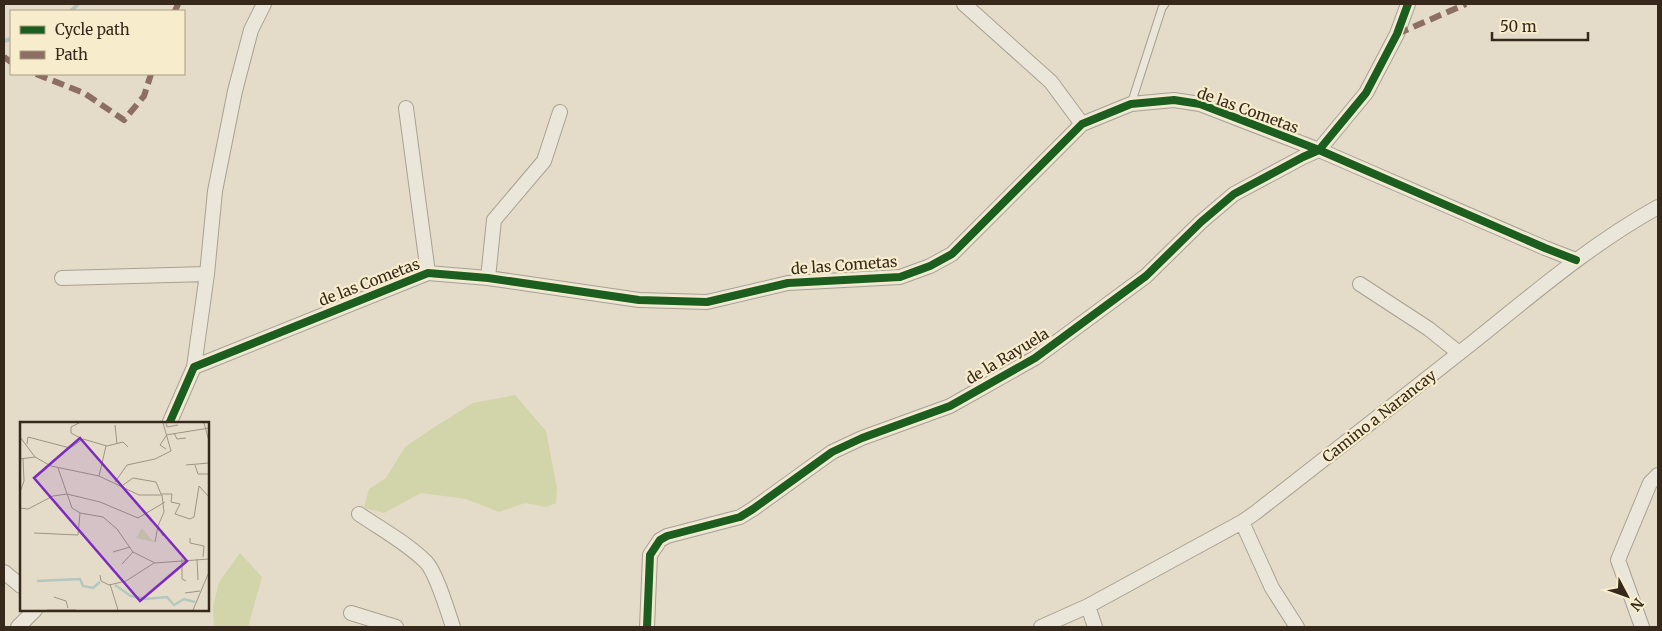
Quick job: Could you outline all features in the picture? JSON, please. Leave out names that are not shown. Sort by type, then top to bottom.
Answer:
[{"type":"street","points":[[170,422],[194,367],[207,274],[215,191],[235,91],[251,30],[264,4]]},
{"type":"street","points":[[964,4],[1051,82],[1082,124]]},
{"type":"street","name":"de la Rayuela","points":[[646,627],[650,555],[660,540],[667,536],[740,517],[832,452],[862,438],[950,406],[1035,358],[1146,276],[1201,222],[1234,194],[1302,157],[1319,150],[1366,93],[1397,34],[1408,4]]},
{"type":"street","name":"de las Cometas","points":[[194,367],[428,273],[488,278],[640,300],[707,302],[788,283],[900,277],[930,266],[952,254],[1082,124],[1131,104],[1174,100],[1200,104],[1319,150],[1576,260]]},
{"type":"street","points":[[406,108],[428,273]]},
{"type":"street","points":[[488,278],[494,220],[544,161],[560,112]]},
{"type":"street","name":"Camino a Narancay","points":[[1041,627],[1088,606],[1242,522],[1375,420],[1576,260],[1658,207]]},
{"type":"street","points":[[62,278],[207,274]]},
{"type":"street","points":[[1360,284],[1429,329],[1459,353]]},
{"type":"street","points":[[1642,627],[1618,560],[1650,483],[1658,476]]},
{"type":"street","points":[[359,514],[402,543],[427,563],[435,578],[453,627]]},
{"type":"street","points":[[1242,522],[1272,588],[1297,627]]},
{"type":"street","points":[[4,572],[20,585]]},
{"type":"street","points":[[1088,606],[1095,627]]},
{"type":"street","points":[[18,627],[34,611]]},
{"type":"street","points":[[351,613],[396,627]]},
{"type":"lane","points":[[1131,104],[1162,8],[1165,4]]},
{"type":"green space","points":[[515,395],[546,431],[557,488],[556,503],[546,507],[525,503],[499,512],[466,499],[421,493],[384,513],[364,508],[369,489],[386,478],[405,447],[473,403]]},
{"type":"green space","points":[[240,553],[262,577],[248,627],[214,627],[213,607],[219,582]]},
{"type":"waterway","points":[[72,10],[78,4]]},
{"type":"waterway","points":[[4,41],[10,39]]},
{"type":"marked path","points":[[175,10],[178,4]]},
{"type":"marked path","points":[[1397,34],[1466,4]]},
{"type":"marked path","points":[[4,57],[10,61]]},
{"type":"marked path","points":[[39,75],[84,93],[124,120],[144,96],[151,75]]},
{"type":"cycle path","points":[[647,627],[650,555],[660,540],[667,536],[740,517],[832,452],[862,438],[950,406],[1035,358],[1146,276],[1201,222],[1234,194],[1319,150],[1366,93],[1397,34],[1408,4]]},
{"type":"cycle path","points":[[170,422],[194,367],[428,273],[488,278],[639,300],[707,302],[788,283],[900,277],[930,266],[952,254],[1082,124],[1131,104],[1174,100],[1200,104],[1319,150],[1576,260]]}]
